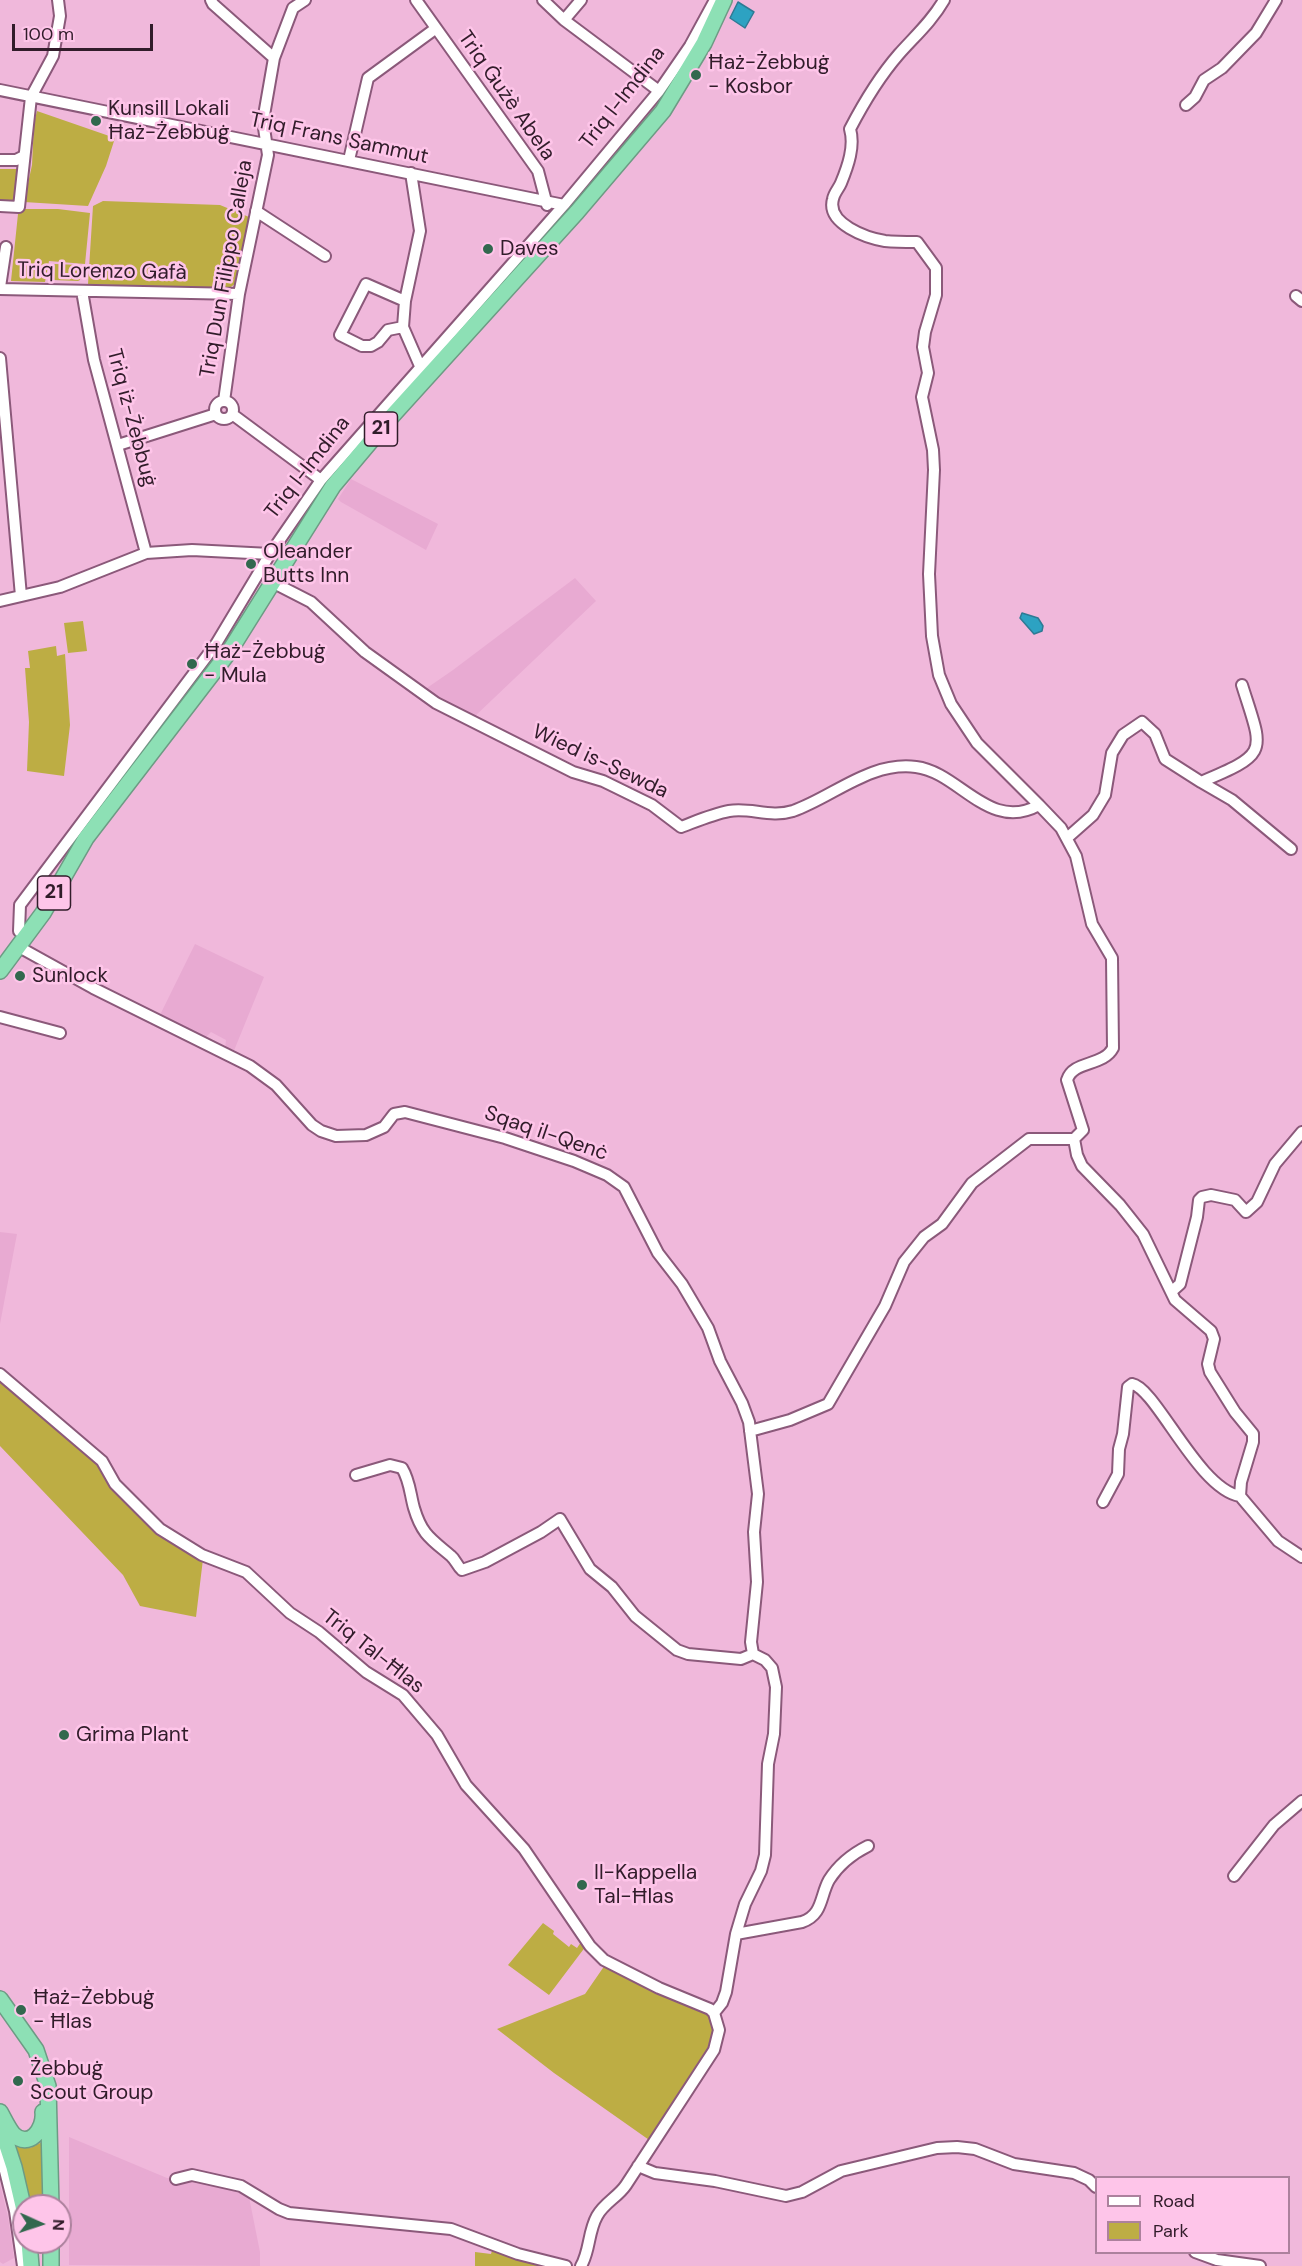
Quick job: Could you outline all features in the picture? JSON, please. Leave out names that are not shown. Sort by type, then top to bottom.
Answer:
[{"type":"highway","name":"Triq l-Imdina","points":[[0,971],[43,913],[87,838],[229,652],[333,486],[392,416],[577,212],[663,111],[704,43],[724,0]]},
{"type":"highway","name":"Triq l-Imdina","points":[[704,43],[719,26],[732,0]]},
{"type":"highway","name":"Triq l-Imdina","points":[[0,951],[8,946],[19,931],[69,854],[87,838]]},
{"type":"highway","name":"Triq l-Imdina","points":[[0,964],[19,947]]},
{"type":"highway","points":[[0,1999],[39,2078],[44,2118],[41,2131],[34,2137],[23,2139],[14,2134],[0,2112]]},
{"type":"highway","points":[[12,2021],[36,2050],[48,2086],[51,2194]]},
{"type":"highway","points":[[0,2124],[20,2194]]},
{"type":"street","points":[[0,206],[19,207],[31,97],[53,56],[60,16],[58,0]]},
{"type":"street","points":[[211,0],[274,58]]},
{"type":"street","points":[[224,0],[228,16]]},
{"type":"street","name":"Triq Dun Filippo Calleja","points":[[224,401],[239,294],[268,155],[263,121],[274,58],[293,8],[305,0]]},
{"type":"street","name":"Triq Ġużè Abela","points":[[416,0],[538,171],[550,220]]},
{"type":"street","points":[[543,0],[564,20],[659,91]]},
{"type":"street","points":[[564,20],[581,0]]},
{"type":"street","name":"Triq l-Imdina","points":[[19,931],[20,905],[216,644],[270,554],[321,480],[564,205],[659,91],[690,46],[715,0]]},
{"type":"street","points":[[750,1431],[790,1420],[828,1404],[879,1316],[904,1262],[924,1237],[942,1224],[972,1183],[1029,1139],[1074,1140],[1083,1130],[1068,1089],[1069,1073],[1109,1055],[1114,1039],[1112,958],[1092,924],[1080,868],[1067,838],[1061,828],[977,743],[951,704],[939,675],[933,645],[929,574],[933,450],[922,397],[928,373],[923,347],[936,295],[936,268],[917,242],[873,238],[841,223],[832,201],[841,183],[854,142],[850,129],[865,100],[898,56],[935,16],[944,0]]},
{"type":"street","points":[[1186,105],[1195,97],[1204,80],[1222,68],[1256,33],[1276,0]]},
{"type":"street","points":[[349,160],[368,78],[435,29]]},
{"type":"street","name":"Triq Frans Sammut","points":[[0,90],[564,205]]},
{"type":"street","points":[[0,160],[16,160],[24,156]]},
{"type":"street","points":[[411,173],[420,231],[405,300],[403,327],[420,366]]},
{"type":"street","points":[[256,211],[325,256]]},
{"type":"street","points":[[0,288],[6,247]]},
{"type":"street","points":[[403,327],[388,330],[378,342],[371,346],[362,346],[340,335],[366,284],[405,300]]},
{"type":"street","name":"Triq Lorenzo Gafà","points":[[0,288],[239,294]]},
{"type":"street","name":"Triq iż-Żebbuġ","points":[[82,291],[94,360],[146,553]]},
{"type":"street","points":[[0,358],[2,408],[21,596]]},
{"type":"street","points":[[216,414],[216,405],[224,401],[231,405],[232,414],[321,480]]},
{"type":"street","points":[[118,445],[216,414]]},
{"type":"street","points":[[216,414],[223,419],[232,414]]},
{"type":"street","points":[[0,601],[60,587],[146,553],[192,550],[270,554]]},
{"type":"street","name":"Wied is-Sewda","points":[[272,582],[310,602],[357,645],[436,703],[573,772],[603,781],[652,805],[681,827],[731,810],[769,814],[790,812],[878,770],[903,765],[930,769],[975,800],[1005,811],[1016,813],[1039,805]]},
{"type":"street","points":[[1202,782],[1233,769],[1256,752],[1258,735],[1242,685]]},
{"type":"street","points":[[1067,838],[1093,815],[1105,795],[1112,753],[1123,735],[1143,722],[1155,734],[1165,759],[1232,800],[1291,849]]},
{"type":"street","name":"Sqaq il-Qenċ","points":[[19,947],[93,988],[250,1066],[276,1085],[312,1125],[321,1131],[336,1136],[366,1135],[384,1127],[393,1114],[405,1112],[505,1138],[574,1161],[617,1180],[636,1207],[658,1253],[682,1284],[708,1328],[720,1361],[742,1403],[750,1431],[758,1494],[754,1532],[757,1582],[751,1642],[753,1654]]},
{"type":"street","points":[[0,1017],[60,1033]]},
{"type":"street","points":[[1171,1292],[1180,1284],[1199,1200],[1211,1195],[1235,1200],[1245,1212],[1257,1202],[1275,1164],[1302,1132]]},
{"type":"street","points":[[1074,1140],[1082,1166],[1133,1221],[1151,1249],[1180,1306],[1205,1323],[1212,1331],[1214,1339],[1209,1364],[1210,1372],[1226,1399],[1253,1434],[1240,1496]]},
{"type":"street","name":"Triq Tal-Ħlas","points":[[0,1374],[102,1461],[115,1484],[151,1522],[202,1555],[246,1572],[290,1613],[319,1632],[366,1672],[403,1695],[438,1735],[465,1785],[525,1849],[590,1946],[604,1960],[658,1988],[710,2008],[714,2013]]},
{"type":"street","points":[[1102,1502],[1118,1474],[1119,1449],[1128,1388],[1131,1384],[1136,1385],[1206,1472],[1230,1493],[1240,1496],[1278,1541],[1302,1557]]},
{"type":"street","points":[[356,1475],[390,1465],[402,1468],[409,1483],[414,1508],[424,1531],[434,1544],[451,1556],[462,1570],[485,1562],[541,1532],[560,1519],[590,1569],[612,1587],[635,1616],[677,1650],[688,1654],[741,1659],[753,1654],[765,1660],[775,1677],[774,1734],[768,1764],[764,1863],[744,1904],[736,1934],[726,1992],[722,2003],[714,2013],[719,2030],[714,2050],[620,2193],[607,2203],[596,2218],[585,2259],[580,2266]]},
{"type":"street","points":[[1234,1876],[1274,1825],[1302,1801]]},
{"type":"street","points":[[736,1934],[802,1922],[812,1917],[822,1903],[829,1880],[840,1865],[854,1853],[868,1846]]},
{"type":"street","points":[[638,2166],[655,2173],[716,2181],[786,2196],[802,2192],[841,2171],[937,2148],[957,2146],[1014,2164],[1074,2173],[1095,2186]]},
{"type":"street","points":[[0,2153],[15,2211],[23,2266]]},
{"type":"street","points":[[176,2179],[192,2175],[243,2186],[279,2210],[289,2213],[451,2229],[518,2254],[566,2266]]},
{"type":"street","points":[[1198,2254],[1217,2260],[1260,2266]]},
{"type":"shaded area","points":[[351,479],[438,524],[426,550],[341,502],[338,499]]},
{"type":"shaded area","points":[[575,578],[596,601],[473,718],[424,690],[453,670]]},
{"type":"shaded area","points":[[195,944],[264,977],[233,1053],[225,1048],[226,1040],[211,1032],[205,1038],[160,1015]]},
{"type":"shaded area","points":[[0,1232],[17,1234],[0,1324]]},
{"type":"shaded area","points":[[69,2137],[167,2178],[186,2178],[248,2192],[260,2252],[260,2266],[69,2265],[69,2254],[72,2254],[72,2194],[69,2194]]},
{"type":"shaded area","points":[[0,2184],[14,2258],[3,2264],[0,2262]]},
{"type":"green space","points":[[37,111],[115,138],[106,166],[88,206],[24,202],[32,165],[34,123]]},
{"type":"green space","points":[[0,169],[17,169],[15,200],[0,200]]},
{"type":"green space","points":[[103,201],[220,205],[249,217],[239,281],[228,289],[88,284],[93,206]]},
{"type":"green space","points":[[24,209],[58,209],[90,213],[85,264],[49,261],[45,282],[11,281],[18,214]]},
{"type":"green space","points":[[55,264],[79,265],[81,267],[80,280],[53,280]]},
{"type":"green space","points":[[83,621],[87,651],[68,653],[64,623]]},
{"type":"green space","points":[[56,646],[57,656],[65,654],[70,725],[64,776],[27,771],[29,722],[25,668],[30,668],[28,651]]},
{"type":"green space","points":[[0,1381],[4,1382],[203,1559],[196,1617],[140,1606],[123,1575],[0,1446]]},
{"type":"green space","points":[[543,1923],[569,1947],[571,1944],[577,1948],[581,1942],[586,1946],[549,1995],[508,1965]]},
{"type":"green space","points":[[605,1965],[707,2013],[713,2029],[704,2062],[652,2142],[554,2073],[497,2029],[585,1994]]},
{"type":"green space","points":[[42,2142],[43,2194],[26,2194],[13,2144],[30,2148]]},
{"type":"green space","points":[[493,2247],[560,2266],[475,2266],[475,2252],[491,2254]]},
{"type":"water","points":[[738,2],[754,12],[745,28],[730,18]]},
{"type":"water","points":[[1022,613],[1038,618],[1043,626],[1042,631],[1034,634],[1020,618]]},
{"type":"place","name":"Ħaż-Żebbuġ - Kosbor","points":[[696,75]]},
{"type":"place","name":"Kunsill Lokali Ħaż-Żebbuġ","points":[[96,121]]},
{"type":"place","name":"Daves","points":[[488,249]]},
{"type":"place","name":"Oleander Butts Inn","points":[[251,564]]},
{"type":"place","name":"Ħaż-Żebbuġ - Mula","points":[[192,664]]},
{"type":"place","name":"Sunlock","points":[[20,976]]},
{"type":"place","name":"Grima Plant","points":[[64,1735]]},
{"type":"place","name":"Il-Kappella Tal-Ħlas","points":[[582,1885]]},
{"type":"place","name":"Ħaż-Żebbuġ - Ħlas","points":[[21,2010]]},
{"type":"place","name":"Żebbuġ Scout Group","points":[[18,2081]]}]
